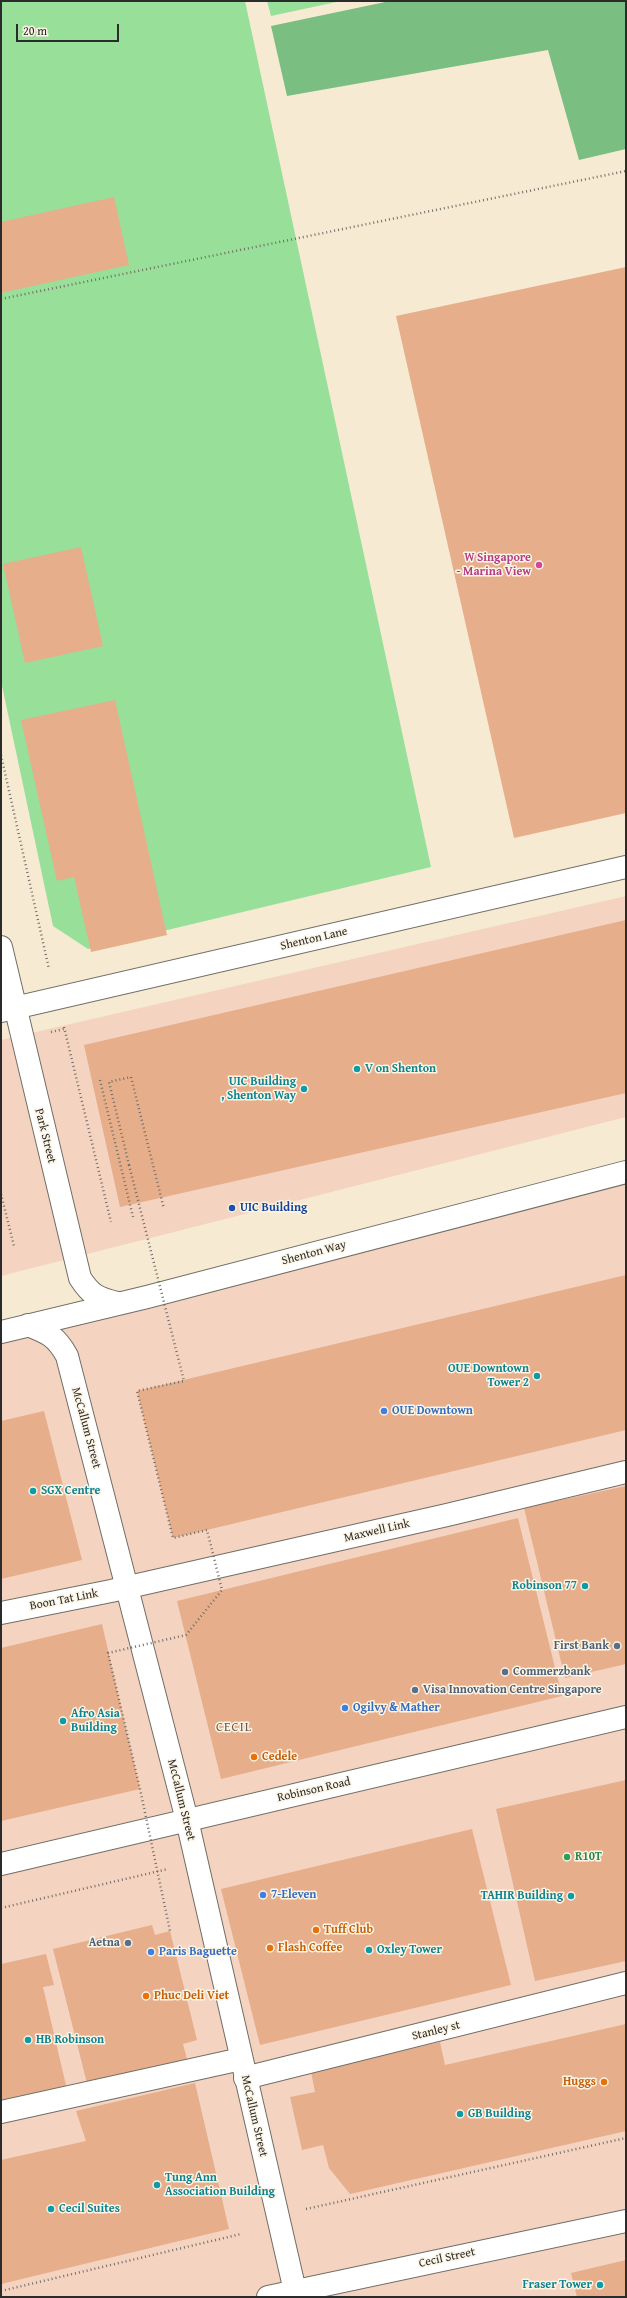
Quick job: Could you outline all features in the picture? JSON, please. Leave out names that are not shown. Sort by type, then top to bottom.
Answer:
[{"type":"main road","name":"Shenton Lane","points":[[8,1009],[626,867]]},
{"type":"main road","name":"Park Street","points":[[1,947],[8,1009],[80,1278],[89,1292],[101,1299],[117,1303]]},
{"type":"main road","name":"Shenton Way","points":[[1,1332],[626,1172]]},
{"type":"main road","name":"McCallum Street","points":[[28,1325],[50,1334],[60,1343],[67,1356],[186,1820],[296,2294]]},
{"type":"main road","name":"Maxwell Link","points":[[127,1587],[440,1517],[626,1472]]},
{"type":"main road","name":"Boon Tat Link","points":[[1,1613],[127,1587]]},
{"type":"main road","name":"Robinson Road","points":[[1,1864],[626,1717]]},
{"type":"main road","name":"Stanley st","points":[[1,2112],[243,2068],[626,1983]]},
{"type":"main road","name":"Cecil Street","points":[[268,2297],[296,2294],[626,2221]]},
{"type":"path","points":[[1,299],[626,171]]},
{"type":"path","points":[[1,755],[50,976]]},
{"type":"path","points":[[1,779],[6,778]]},
{"type":"path","points":[[64,1029],[111,1222]]},
{"type":"path","points":[[164,1209],[131,1077],[109,1082],[184,1381],[137,1392],[173,1538],[207,1530],[222,1590],[186,1635],[108,1653],[140,1789],[170,1931]]},
{"type":"path","points":[[100,1080],[133,1217]]},
{"type":"path","points":[[1,1194],[14,1246]]},
{"type":"path","points":[[1,1908],[196,1862]]},
{"type":"path","points":[[305,2209],[626,2138]]},
{"type":"path","points":[[1,2291],[241,2234]]},
{"type":"shaded area","name":"V on Shenton","points":[[626,896],[626,1117],[1,1276],[1,1040]]},
{"type":"shaded area","points":[[626,1172],[626,2297],[1,2297],[1,1332]]},
{"type":"green space","points":[[1,1],[245,1],[431,867],[88,949],[53,926],[1,681]]},
{"type":"green space","points":[[267,1],[341,1],[271,16]]},
{"type":"green space","points":[[390,1],[626,1],[626,149],[579,160],[548,50],[287,96],[271,26]]},
{"type":"building","points":[[114,197],[129,265],[1,293],[1,222]]},
{"type":"building","name":"W Singapore - Marina View","points":[[626,267],[626,813],[514,838],[396,316]]},
{"type":"building","points":[[81,547],[103,646],[25,663],[3,564]]},
{"type":"building","points":[[115,700],[167,935],[91,952],[74,877],[57,881],[21,720]]},
{"type":"building","name":"V on Shenton","points":[[626,920],[626,1093],[120,1207],[84,1045]]},
{"type":"building","name":"OUE Downtown","points":[[626,1275],[626,1430],[173,1538],[137,1391]]},
{"type":"building","name":"SGX Centre","points":[[44,1411],[82,1560],[1,1579],[1,1421]]},
{"type":"building","name":"Robinson 77","points":[[626,1486],[626,1664],[565,1678],[524,1508]]},
{"type":"building","points":[[518,1518],[562,1696],[221,1779],[177,1601]]},
{"type":"building","name":"Afro Asia Building","points":[[102,1624],[140,1789],[1,1821],[1,1648]]},
{"type":"building","name":"TAHIR Building","points":[[626,1780],[626,1961],[535,1981],[496,1809]]},
{"type":"building","name":"Oxley Tower","points":[[472,1829],[511,1985],[260,2045],[221,1889]]},
{"type":"building","points":[[152,1925],[155,1935],[170,1931],[197,2040],[183,2044],[189,2067],[89,2091],[53,1949]]},
{"type":"building","name":"HB Robinson","points":[[46,1954],[54,1985],[43,1987],[68,2094],[1,2109],[1,1964]]},
{"type":"building","name":"GB Building","points":[[626,2024],[626,2131],[350,2194],[329,2168],[323,2145],[302,2150],[290,2097],[315,2092],[311,2072],[440,2042],[445,2065]]},
{"type":"building","points":[[195,2083],[229,2229],[1,2284],[1,2160],[86,2141],[76,2111]]},
{"type":"building","name":"Fraser Tower","points":[[626,2260],[626,2297],[577,2297],[571,2273]]},
{"type":"place","name":"W Singapore - Marina View","points":[[539,565]]},
{"type":"place","name":"V on Shenton","points":[[357,1069]]},
{"type":"place","name":"UIC Building , Shenton Way","points":[[304,1089]]},
{"type":"place","name":"UIC Building","points":[[232,1208]]},
{"type":"place","name":"OUE Downtown Tower 2","points":[[537,1376]]},
{"type":"place","name":"OUE Downtown","points":[[384,1411]]},
{"type":"place","name":"SGX Centre","points":[[33,1491]]},
{"type":"place","name":"Robinson 77","points":[[585,1586]]},
{"type":"place","name":"First Bank","points":[[617,1646]]},
{"type":"place","name":"Commerzbank","points":[[505,1672]]},
{"type":"place","name":"Visa Innovation Centre Singapore","points":[[415,1690]]},
{"type":"place","name":"Ogilvy & Mather","points":[[345,1708]]},
{"type":"place","name":"Afro Asia Building","points":[[63,1721]]},
{"type":"place","name":"Cedele","points":[[254,1757]]},
{"type":"place","name":"R10T","points":[[567,1857]]},
{"type":"place","name":"7-Eleven","points":[[263,1895]]},
{"type":"place","name":"TAHIR Building","points":[[571,1896]]},
{"type":"place","name":"Tuff Club","points":[[316,1930]]},
{"type":"place","name":"Aetna","points":[[128,1943]]},
{"type":"place","name":"Flash Coffee","points":[[270,1948]]},
{"type":"place","name":"Oxley Tower","points":[[369,1950]]},
{"type":"place","name":"Paris Baguette","points":[[151,1952]]},
{"type":"place","name":"Phuc Deli Viet","points":[[146,1996]]},
{"type":"place","name":"HB Robinson","points":[[28,2040]]},
{"type":"place","name":"Huggs","points":[[604,2082]]},
{"type":"place","name":"GB Building","points":[[460,2114]]},
{"type":"place","name":"Tung Ann Association Building","points":[[157,2185]]},
{"type":"place","name":"Cecil Suites","points":[[51,2209]]},
{"type":"place","name":"Fraser Tower","points":[[600,2285]]},
{"type":"district","name":"CECIL","points":[[234,1728]]}]
